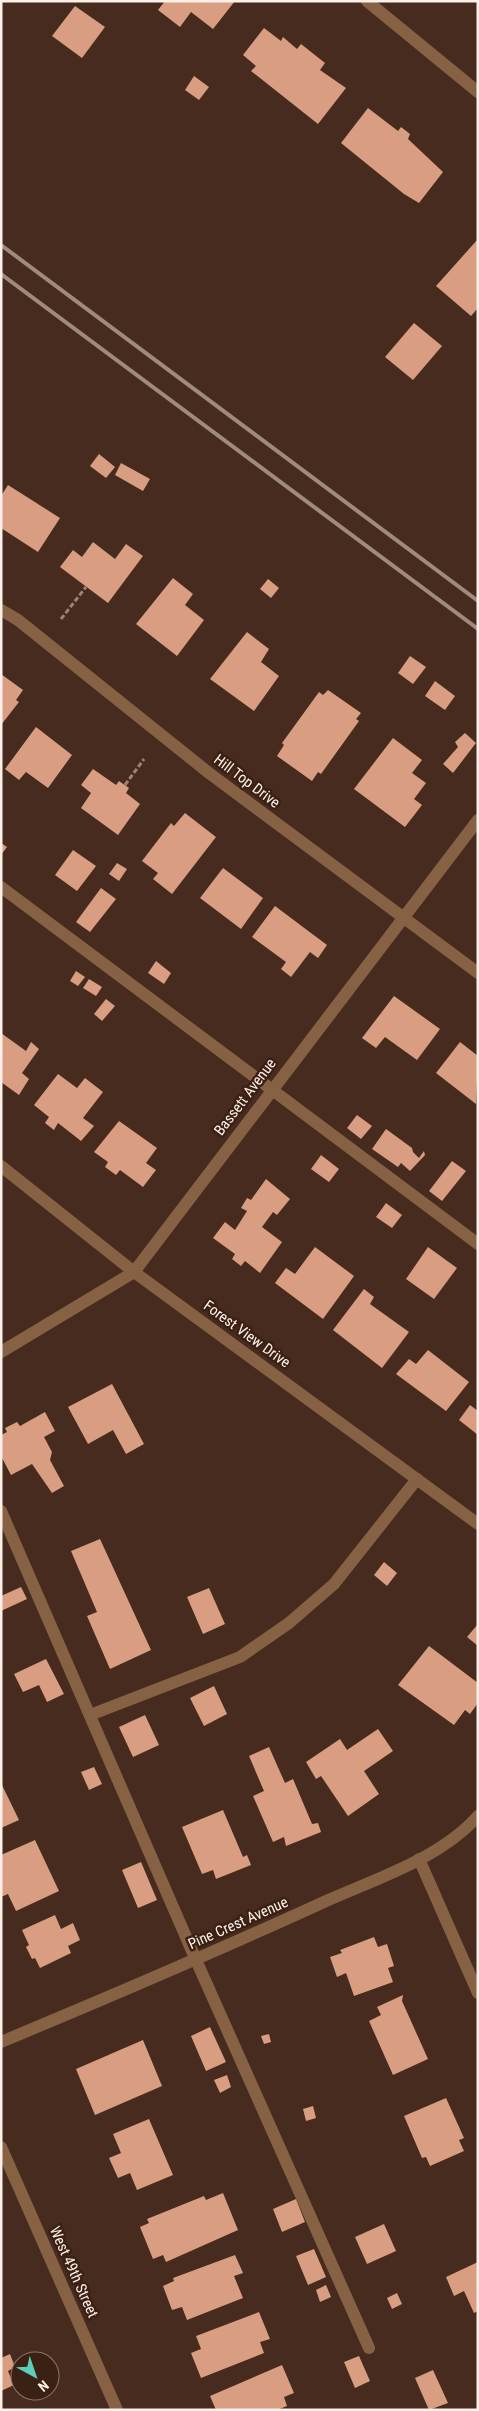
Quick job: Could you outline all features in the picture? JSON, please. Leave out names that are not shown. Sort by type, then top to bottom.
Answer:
[{"type":"street","points":[[367,1],[478,92]]},
{"type":"street","name":"Hill Top Drive","points":[[1,610],[18,620],[209,773],[478,973]]},
{"type":"street","name":"Bassett Avenue","points":[[1,1352],[134,1272],[478,820]]},
{"type":"street","points":[[1,887],[478,1244]]},
{"type":"street","name":"Forest View Drive","points":[[1,1166],[134,1272],[478,1524]]},
{"type":"street","points":[[90,1715],[240,1657],[289,1623],[334,1584],[416,1479]]},
{"type":"street","points":[[1,1511],[196,1960],[369,2348]]},
{"type":"street","name":"Pine Crest Avenue","points":[[1,2042],[196,1960],[419,1858],[465,1830],[478,1816]]},
{"type":"street","points":[[419,1858],[478,1993]]},
{"type":"street","name":"West 49th Street","points":[[1,2146],[118,2410]]},
{"type":"path","points":[[61,619],[86,587]]},
{"type":"path","points":[[125,785],[144,759]]},
{"type":"building","points":[[165,1],[235,1],[213,29],[191,12],[180,27],[158,10]]},
{"type":"building","points":[[75,6],[105,27],[82,58],[52,36]]},
{"type":"building","points":[[264,28],[281,41],[283,37],[297,49],[301,44],[325,63],[320,70],[346,88],[318,124],[251,71],[256,66],[243,55]]},
{"type":"building","points":[[194,76],[209,87],[199,100],[185,90]]},
{"type":"building","points":[[368,108],[398,131],[401,127],[410,134],[408,139],[443,172],[419,203],[404,194],[341,143]]},
{"type":"building","points":[[478,239],[478,308],[471,316],[436,286]]},
{"type":"building","points":[[414,323],[442,346],[413,380],[385,357]]},
{"type":"building","points":[[99,454],[115,467],[106,478],[90,466]]},
{"type":"building","points":[[121,463],[150,479],[143,491],[115,475]]},
{"type":"building","points":[[8,485],[60,518],[38,552],[1,528],[1,496]]},
{"type":"building","points":[[93,542],[115,559],[126,544],[143,556],[108,603],[60,567],[73,550],[82,557]]},
{"type":"building","points":[[173,578],[193,594],[185,605],[204,620],[177,656],[136,624]]},
{"type":"building","points":[[268,579],[279,588],[271,598],[260,589]]},
{"type":"building","points":[[247,632],[269,649],[261,662],[279,676],[254,711],[210,679]]},
{"type":"building","points":[[410,656],[426,667],[413,684],[398,673]]},
{"type":"building","points":[[1,674],[23,690],[16,700],[19,702],[1,725]]},
{"type":"building","points":[[435,681],[455,696],[445,710],[425,696]]},
{"type":"building","points":[[328,690],[361,713],[356,719],[359,721],[321,774],[318,772],[312,781],[277,756],[284,745],[282,743],[319,692],[323,695]]},
{"type":"building","points":[[36,727],[72,755],[48,788],[26,772],[19,780],[5,769]]},
{"type":"building","points":[[465,733],[476,743],[453,773],[443,764],[458,747],[455,742]]},
{"type":"building","points":[[393,738],[422,760],[412,773],[426,783],[414,799],[422,805],[405,827],[354,789]]},
{"type":"building","points":[[93,769],[116,785],[119,781],[129,788],[126,793],[140,804],[118,835],[81,808],[91,793],[81,785]]},
{"type":"building","points":[[185,813],[216,837],[172,894],[153,879],[158,873],[142,861],[171,823],[174,826]]},
{"type":"building","points":[[1,843],[7,847],[1,855]]},
{"type":"building","points":[[73,850],[96,866],[77,891],[55,875]]},
{"type":"building","points":[[117,863],[127,869],[119,881],[109,874]]},
{"type":"building","points":[[223,868],[263,898],[241,929],[200,898]]},
{"type":"building","points":[[101,888],[116,899],[90,932],[76,922]]},
{"type":"building","points":[[275,906],[327,945],[318,958],[310,952],[291,977],[281,969],[286,962],[252,937]]},
{"type":"building","points":[[156,961],[171,973],[164,984],[148,973]]},
{"type":"building","points":[[76,971],[85,977],[78,986],[70,981]]},
{"type":"building","points":[[89,979],[102,987],[96,996],[83,988]]},
{"type":"building","points":[[394,996],[440,1029],[417,1060],[385,1037],[376,1048],[362,1038]]},
{"type":"building","points":[[106,999],[115,1006],[102,1021],[94,1014]]},
{"type":"building","points":[[1,1033],[26,1051],[31,1042],[39,1049],[22,1073],[29,1079],[19,1095],[1,1082]]},
{"type":"building","points":[[460,1042],[478,1056],[476,1104],[436,1073]]},
{"type":"building","points":[[58,1074],[77,1088],[85,1078],[103,1092],[83,1118],[94,1126],[81,1141],[58,1123],[54,1130],[45,1123],[49,1117],[34,1105]]},
{"type":"building","points":[[357,1115],[372,1126],[361,1139],[347,1128]]},
{"type":"building","points":[[119,1121],[157,1148],[146,1163],[156,1170],[143,1187],[120,1170],[116,1175],[105,1167],[108,1162],[94,1152]]},
{"type":"building","points":[[386,1129],[412,1148],[419,1158],[424,1151],[425,1155],[410,1171],[401,1163],[398,1167],[372,1149]]},
{"type":"building","points":[[321,1155],[339,1169],[329,1182],[311,1169]]},
{"type":"building","points":[[452,1161],[466,1171],[442,1201],[429,1191]]},
{"type":"building","points":[[266,1179],[290,1199],[277,1215],[273,1212],[262,1227],[282,1242],[260,1273],[245,1261],[241,1266],[232,1259],[235,1254],[213,1238],[225,1222],[235,1230],[247,1211],[241,1208],[247,1198],[251,1200]]},
{"type":"building","points":[[386,1203],[402,1215],[392,1228],[376,1217]]},
{"type":"building","points":[[315,1247],[354,1276],[323,1319],[275,1283],[286,1268],[295,1274]]},
{"type":"building","points":[[428,1247],[457,1268],[434,1299],[406,1279]]},
{"type":"building","points":[[364,1289],[374,1297],[370,1304],[409,1332],[382,1368],[333,1330]]},
{"type":"building","points":[[428,1350],[469,1382],[446,1411],[396,1374],[409,1359],[416,1364]]},
{"type":"building","points":[[112,1384],[144,1444],[126,1454],[113,1430],[88,1444],[68,1407]]},
{"type":"building","points":[[470,1405],[478,1411],[478,1435],[459,1420]]},
{"type":"building","points":[[45,1412],[55,1431],[44,1437],[52,1452],[50,1460],[64,1486],[52,1493],[32,1464],[11,1475],[1,1456],[1,1435],[7,1432],[5,1428],[17,1422],[20,1426]]},
{"type":"building","points":[[100,1539],[151,1650],[110,1669],[87,1616],[97,1612],[71,1551]]},
{"type":"building","points":[[384,1562],[397,1573],[387,1586],[374,1575]]},
{"type":"building","points":[[21,1587],[27,1599],[1,1611],[1,1596]]},
{"type":"building","points":[[209,1588],[225,1624],[203,1634],[187,1597]]},
{"type":"building","points":[[478,1624],[478,1646],[467,1637]]},
{"type":"building","points":[[429,1646],[478,1683],[478,1703],[470,1714],[465,1710],[454,1725],[398,1685]]},
{"type":"building","points":[[46,1659],[64,1694],[47,1702],[39,1685],[23,1692],[14,1674]]},
{"type":"building","points":[[214,1686],[227,1714],[204,1726],[190,1698]]},
{"type":"building","points":[[145,1715],[159,1745],[133,1757],[119,1727]]},
{"type":"building","points":[[378,1729],[393,1751],[364,1771],[379,1794],[348,1816],[321,1776],[316,1779],[306,1762],[340,1739],[347,1750]]},
{"type":"building","points":[[269,1747],[285,1783],[293,1779],[312,1824],[318,1823],[321,1832],[286,1846],[284,1837],[273,1842],[253,1796],[264,1791],[249,1756]]},
{"type":"building","points":[[94,1767],[102,1784],[89,1790],[81,1772]]},
{"type":"building","points":[[1,1783],[19,1820],[1,1828]]},
{"type":"building","points":[[223,1810],[243,1857],[247,1855],[251,1865],[216,1879],[213,1870],[202,1874],[182,1827]]},
{"type":"building","points":[[35,1840],[59,1891],[16,1911],[8,1894],[1,1897],[1,1855]]},
{"type":"building","points":[[141,1862],[157,1900],[138,1908],[122,1870]]},
{"type":"building","points":[[55,1915],[61,1929],[73,1923],[80,1940],[68,1946],[71,1953],[40,1968],[35,1958],[32,1959],[26,1947],[29,1945],[22,1930]]},
{"type":"building","points":[[374,1937],[378,1947],[387,1944],[394,1966],[388,1968],[393,1982],[354,1996],[346,1973],[337,1977],[330,1957],[342,1953],[340,1950]]},
{"type":"building","points":[[403,1995],[402,2001],[428,2059],[393,2075],[369,2021],[381,2015],[377,2007]]},
{"type":"building","points":[[210,2027],[226,2062],[206,2071],[191,2036]]},
{"type":"building","points":[[269,2034],[271,2042],[264,2044],[261,2036]]},
{"type":"building","points":[[143,2040],[162,2086],[95,2115],[76,2069]]},
{"type":"building","points":[[227,2075],[231,2087],[220,2093],[214,2080]]},
{"type":"building","points":[[446,2098],[464,2138],[459,2140],[464,2151],[430,2166],[426,2157],[422,2158],[404,2116]]},
{"type":"building","points":[[313,2106],[316,2118],[306,2121],[303,2109]]},
{"type":"building","points":[[149,2119],[173,2175],[137,2190],[130,2173],[118,2178],[109,2158],[121,2153],[113,2134]]},
{"type":"building","points":[[223,2193],[238,2230],[166,2262],[163,2255],[153,2259],[140,2227],[149,2223],[147,2219],[204,2196],[206,2200]]},
{"type":"building","points":[[296,2199],[305,2222],[282,2232],[273,2209]]},
{"type":"building","points":[[384,2224],[396,2251],[367,2264],[355,2237]]},
{"type":"building","points":[[314,2249],[326,2277],[308,2285],[296,2256]]},
{"type":"building","points":[[235,2255],[243,2273],[234,2276],[243,2298],[187,2320],[182,2307],[172,2310],[163,2286],[174,2281],[173,2278]]},
{"type":"building","points":[[478,2262],[478,2311],[474,2313],[464,2291],[454,2296],[446,2277]]},
{"type":"building","points":[[326,2285],[331,2297],[320,2302],[316,2290]]},
{"type":"building","points":[[397,2293],[402,2304],[392,2309],[387,2298]]},
{"type":"building","points":[[259,2312],[270,2339],[260,2342],[264,2353],[201,2378],[191,2353],[201,2349],[196,2336]]},
{"type":"building","points":[[10,2354],[10,2370],[8,2371],[10,2387],[1,2391],[1,2358]]},
{"type":"building","points":[[359,2356],[370,2381],[355,2388],[344,2362]]},
{"type":"building","points":[[282,2365],[294,2393],[284,2397],[287,2406],[277,2410],[216,2410],[210,2396]]},
{"type":"building","points":[[433,2370],[448,2403],[429,2410],[415,2378]]},
{"type":"railway","points":[[1,245],[478,601]]},
{"type":"railway","points":[[1,274],[478,629]]}]
